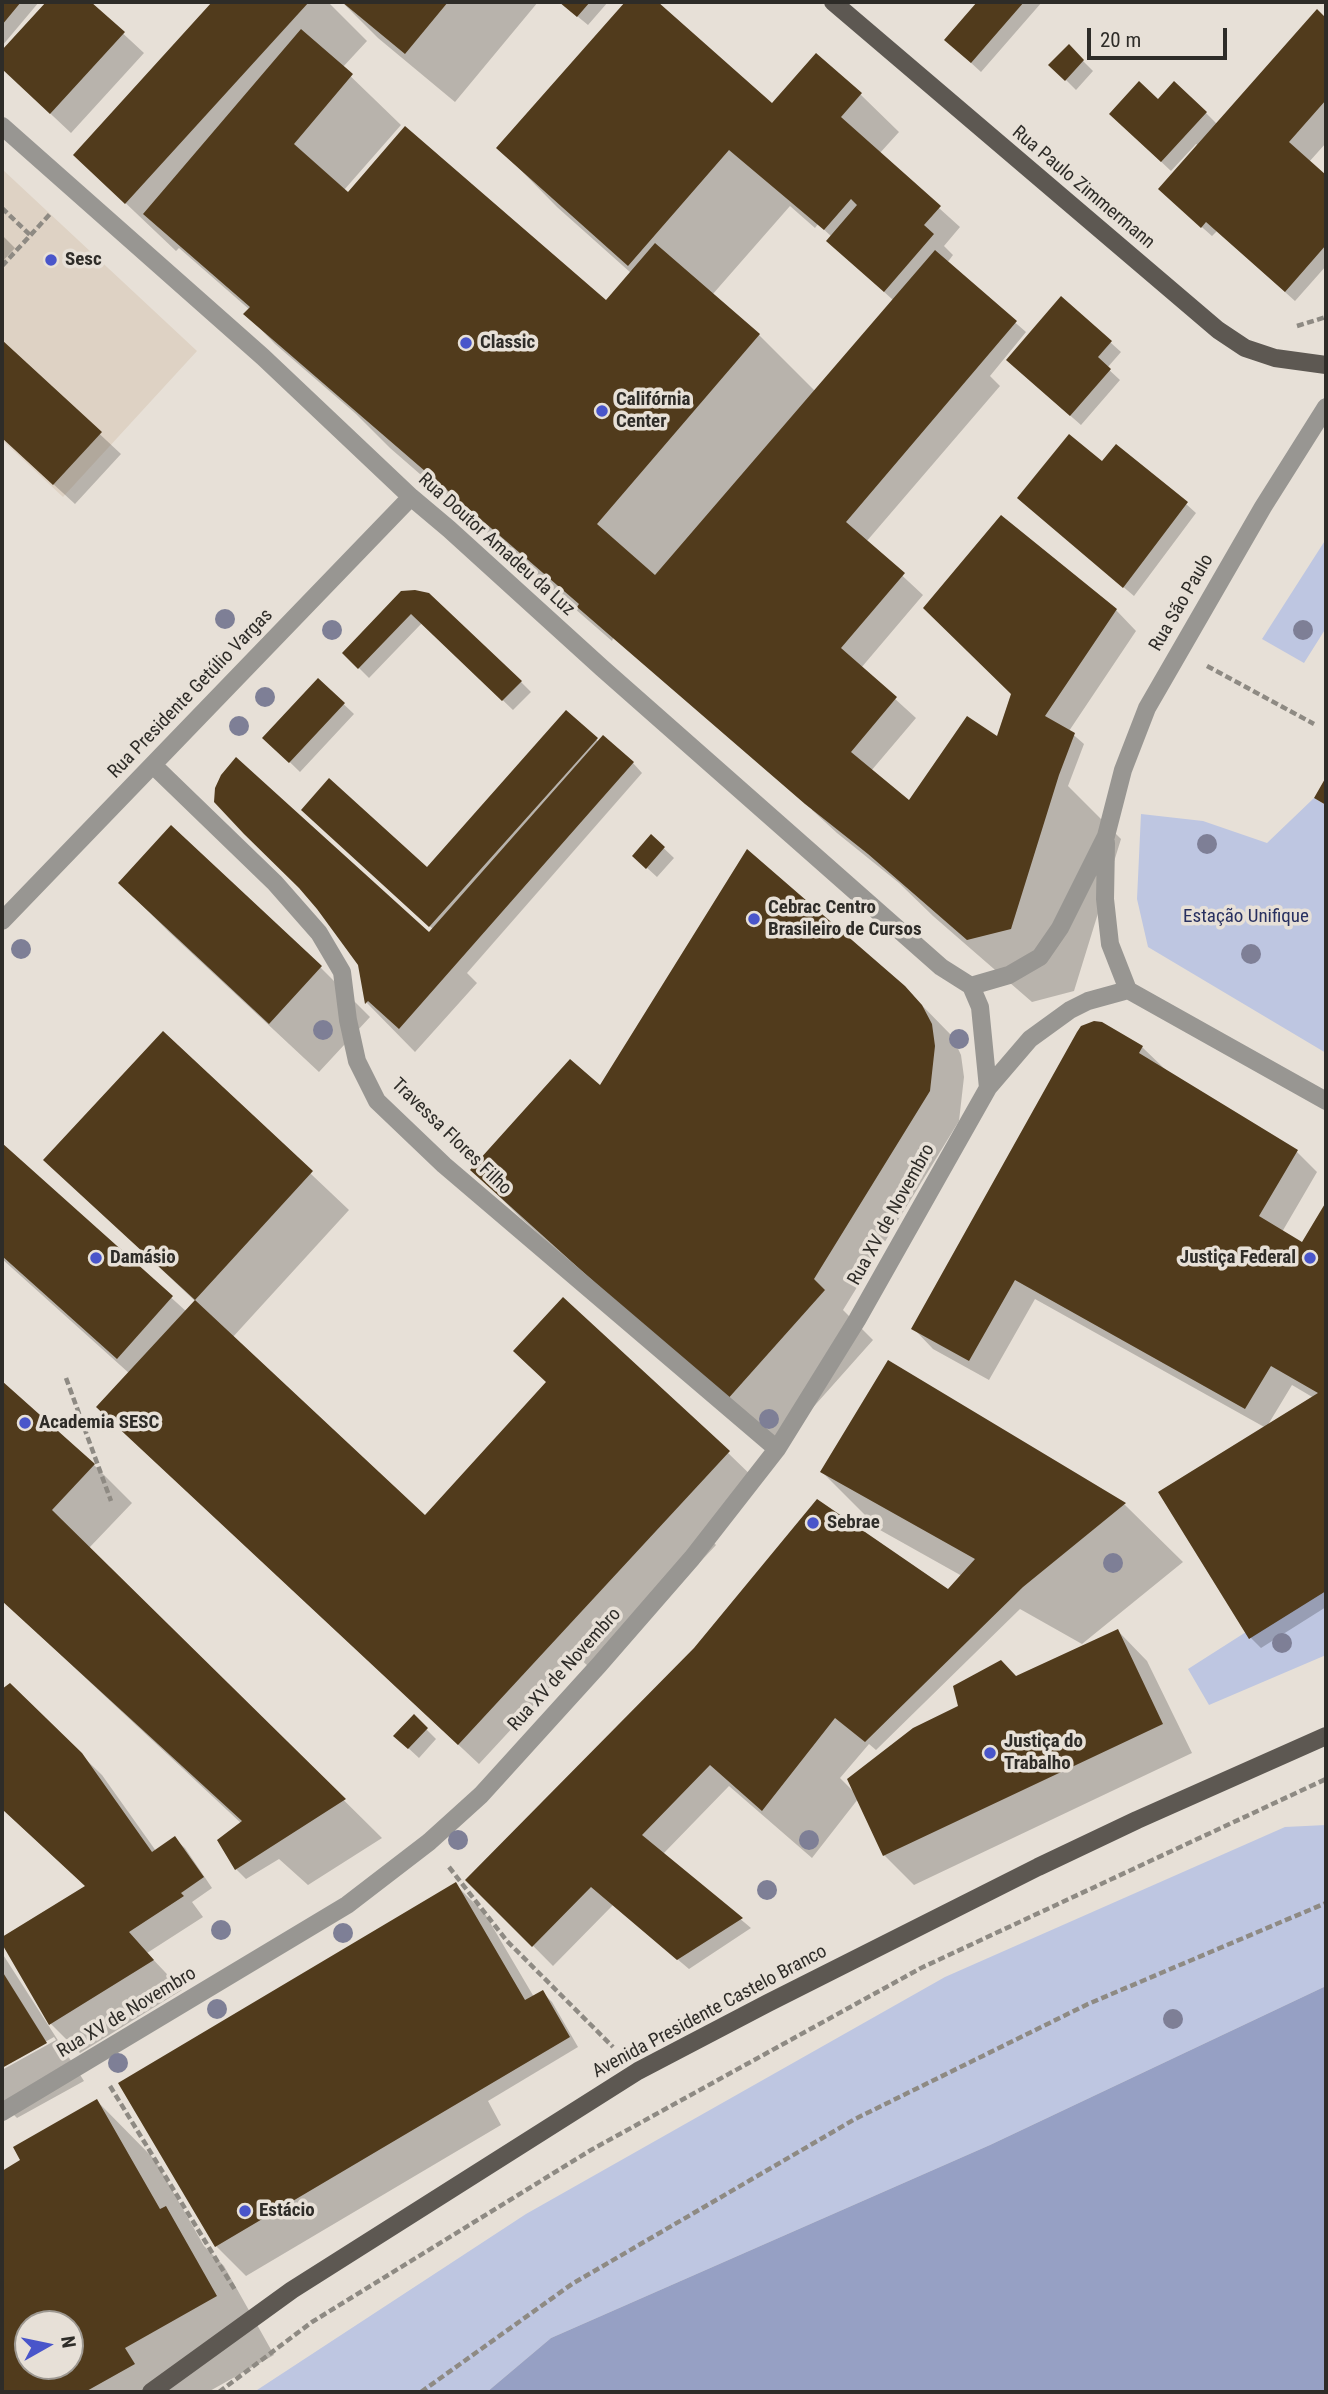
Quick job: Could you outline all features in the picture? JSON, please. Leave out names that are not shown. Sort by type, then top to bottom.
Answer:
[{"type":"main road","name":"Rua Paulo Zimmermann","points":[[833,2],[1218,330],[1244,348],[1275,358],[1326,365]]},
{"type":"main road","name":"Avenida Presidente Castelo Branco","points":[[151,2392],[303,2282],[638,2071],[1038,1867],[1326,1736]]},
{"type":"street","name":"Rua Doutor Amadeu da Luz","points":[[2,126],[263,357],[411,497],[602,668],[941,967],[971,986]]},
{"type":"street","name":"Rua São Paulo","points":[[971,986],[1009,975],[1040,957],[1060,928],[1106,836],[1124,770],[1147,708],[1263,508],[1326,407]]},
{"type":"street","name":"Rua Presidente Getúlio Vargas","points":[[2,921],[411,497]]},
{"type":"street","name":"Travessa Flores Filho","points":[[153,765],[275,883],[319,933],[342,972],[357,1061],[377,1101],[444,1166],[777,1449]]},
{"type":"street","name":"Rua São Paulo","points":[[1106,836],[1105,899],[1110,944],[1128,990]]},
{"type":"street","points":[[971,986],[979,1007],[988,1088]]},
{"type":"street","points":[[1128,990],[1326,1101]]},
{"type":"street","name":"Rua XV de Novembro","points":[[2,2112],[347,1905],[429,1842],[481,1795],[692,1558],[777,1449],[857,1320],[988,1088],[1030,1039],[1070,1010],[1088,1000],[1128,990]]},
{"type":"path","points":[[2,266],[72,190]]},
{"type":"path","points":[[2,208],[30,235]]},
{"type":"path","points":[[1289,328],[1326,317]]},
{"type":"path","points":[[1179,650],[1314,724]]},
{"type":"path","points":[[66,1378],[111,1501]]},
{"type":"path","points":[[219,2392],[312,2322],[615,2137],[921,1968],[1326,1779]]},
{"type":"path","points":[[429,1842],[507,1941],[638,2071]]},
{"type":"path","points":[[421,2392],[572,2284],[855,2119],[1088,2004],[1326,1903]]},
{"type":"path","points":[[93,2059],[252,2318]]},
{"type":"shaded area","name":"Sesc","points":[[2,169],[197,351],[63,497],[2,440]]},
{"type":"shaded area","points":[[1326,1986],[1326,2392],[487,2392],[551,2338],[990,2145]]},
{"type":"green space","points":[[1326,539],[1326,628],[1304,663],[1262,639]]},
{"type":"green space","name":"Estação Unifique","points":[[1314,798],[1326,805],[1326,1053],[1148,947],[1137,899],[1141,814],[1203,821],[1267,843]]},
{"type":"green space","points":[[1326,1581],[1326,1655],[1209,1705],[1188,1669]]},
{"type":"green space","points":[[1326,1825],[1326,1986],[990,2145],[551,2338],[487,2392],[254,2392],[526,2214],[945,1977],[1285,1827]]},
{"type":"building","points":[[2,2],[21,2],[2,25]]},
{"type":"building","points":[[46,2],[91,2],[125,32],[50,114],[2,69],[2,50]]},
{"type":"building","points":[[212,2],[309,2],[125,204],[73,155]]},
{"type":"building","points":[[342,2],[448,2],[405,54]]},
{"type":"building","points":[[559,2],[590,2],[577,17]]},
{"type":"building","points":[[625,2],[658,2],[772,103],[816,53],[862,93],[841,117],[941,206],[924,225],[934,234],[884,292],[826,241],[857,205],[851,199],[824,230],[729,150],[628,266],[496,148]]},
{"type":"building","points":[[977,2],[1024,2],[971,63],[944,40]]},
{"type":"building","points":[[1317,9],[1326,18],[1326,100],[1289,142],[1326,175],[1326,245],[1285,292],[1206,222],[1201,228],[1158,189]]},
{"type":"building","points":[[301,29],[353,74],[294,144],[348,192],[405,126],[606,300],[655,243],[760,334],[597,524],[655,575],[935,250],[1017,321],[846,522],[905,573],[841,648],[897,697],[851,752],[909,800],[967,716],[997,736],[1011,694],[923,608],[1001,515],[1117,609],[1045,716],[1075,733],[1059,775],[1011,929],[967,940],[577,607],[579,604],[243,314],[250,307],[143,214]]},
{"type":"building","points":[[1069,44],[1084,60],[1065,81],[1048,65]]},
{"type":"building","points":[[1139,81],[1158,99],[1174,81],[1207,112],[1161,162],[1109,114]]},
{"type":"building","points":[[1061,296],[1112,341],[1098,357],[1111,369],[1070,416],[1006,360]]},
{"type":"building","points":[[2,340],[102,432],[53,485],[2,438]]},
{"type":"building","points":[[1069,434],[1102,461],[1116,444],[1188,502],[1123,588],[1017,498]]},
{"type":"building","points":[[401,591],[429,593],[522,681],[502,701],[411,614],[358,669],[342,653]]},
{"type":"building","points":[[318,678],[345,703],[289,763],[262,738]]},
{"type":"building","points":[[566,710],[598,738],[429,927],[301,810],[329,778],[427,867]]},
{"type":"building","points":[[603,735],[634,762],[399,1029],[368,1001],[365,1004],[358,965],[317,909],[214,802],[215,788],[221,775],[236,757],[429,932]]},
{"type":"building","points":[[1326,777],[1326,805],[1314,798]]},
{"type":"building","points":[[171,825],[322,966],[269,1024],[118,883]]},
{"type":"building","points":[[651,834],[665,847],[646,869],[632,856]]},
{"type":"building","points":[[747,849],[905,986],[922,1005],[932,1024],[935,1046],[930,1091],[814,1279],[825,1290],[726,1401],[470,1170],[570,1059],[600,1085]]},
{"type":"building","points":[[1094,1021],[1102,1022],[1143,1046],[1139,1053],[1298,1150],[1259,1216],[1302,1242],[1326,1202],[1326,1591],[1249,1639],[1158,1492],[1318,1393],[1271,1366],[1245,1409],[1015,1280],[969,1361],[911,1329],[1077,1032],[1081,1026]]},
{"type":"building","points":[[163,1031],[313,1171],[195,1300],[43,1160]]},
{"type":"building","points":[[2,1143],[173,1296],[117,1359],[2,1256]]},
{"type":"building","points":[[563,1297],[730,1451],[458,1745],[96,1407],[195,1300],[425,1515],[546,1382],[513,1351]]},
{"type":"building","points":[[888,1360],[1126,1503],[1023,1587],[865,1742],[835,1718],[762,1811],[710,1765],[642,1835],[743,1918],[677,1960],[591,1887],[532,1947],[465,1880],[694,1648],[817,1499],[948,1589],[975,1559],[820,1472]]},
{"type":"building","points":[[2,1381],[95,1464],[52,1510],[346,1799],[235,1870],[217,1840],[242,1821],[2,1601]]},
{"type":"building","name":"Justiça do Trabalho","points":[[1118,1629],[1163,1724],[883,1856],[847,1779],[913,1728],[958,1706],[953,1686],[1001,1660],[1016,1676]]},
{"type":"building","points":[[10,1683],[82,1753],[152,1852],[175,1836],[204,1877],[181,1893],[184,1896],[129,1932],[154,1960],[49,2025],[2,1944],[2,1937],[85,1886],[2,1809],[2,1689]]},
{"type":"building","points":[[414,1714],[428,1728],[408,1749],[393,1736]]},
{"type":"building","points":[[456,1882],[525,2000],[543,1990],[570,2037],[215,2247],[118,2083]]},
{"type":"building","points":[[2,1971],[47,2043],[2,2068]]},
{"type":"building","points":[[97,2099],[160,2209],[166,2206],[217,2296],[125,2348],[135,2364],[85,2392],[2,2392],[2,2171],[20,2160],[13,2147]]},
{"type":"place","name":"Sesc","points":[[51,260]]},
{"type":"place","name":"Classic","points":[[466,343]]},
{"type":"place","name":"Califórnia Center","points":[[602,411]]},
{"type":"place","name":"Cebrac Centro Brasileiro de Cursos","points":[[754,919]]},
{"type":"place","name":"Damásio","points":[[96,1258]]},
{"type":"place","name":"Justiça Federal","points":[[1310,1258]]},
{"type":"place","name":"Academia SESC","points":[[25,1423]]},
{"type":"place","name":"Sebrae","points":[[813,1523]]},
{"type":"place","name":"Justiça do Trabalho","points":[[990,1753]]},
{"type":"place","name":"Estácio","points":[[245,2211]]}]
